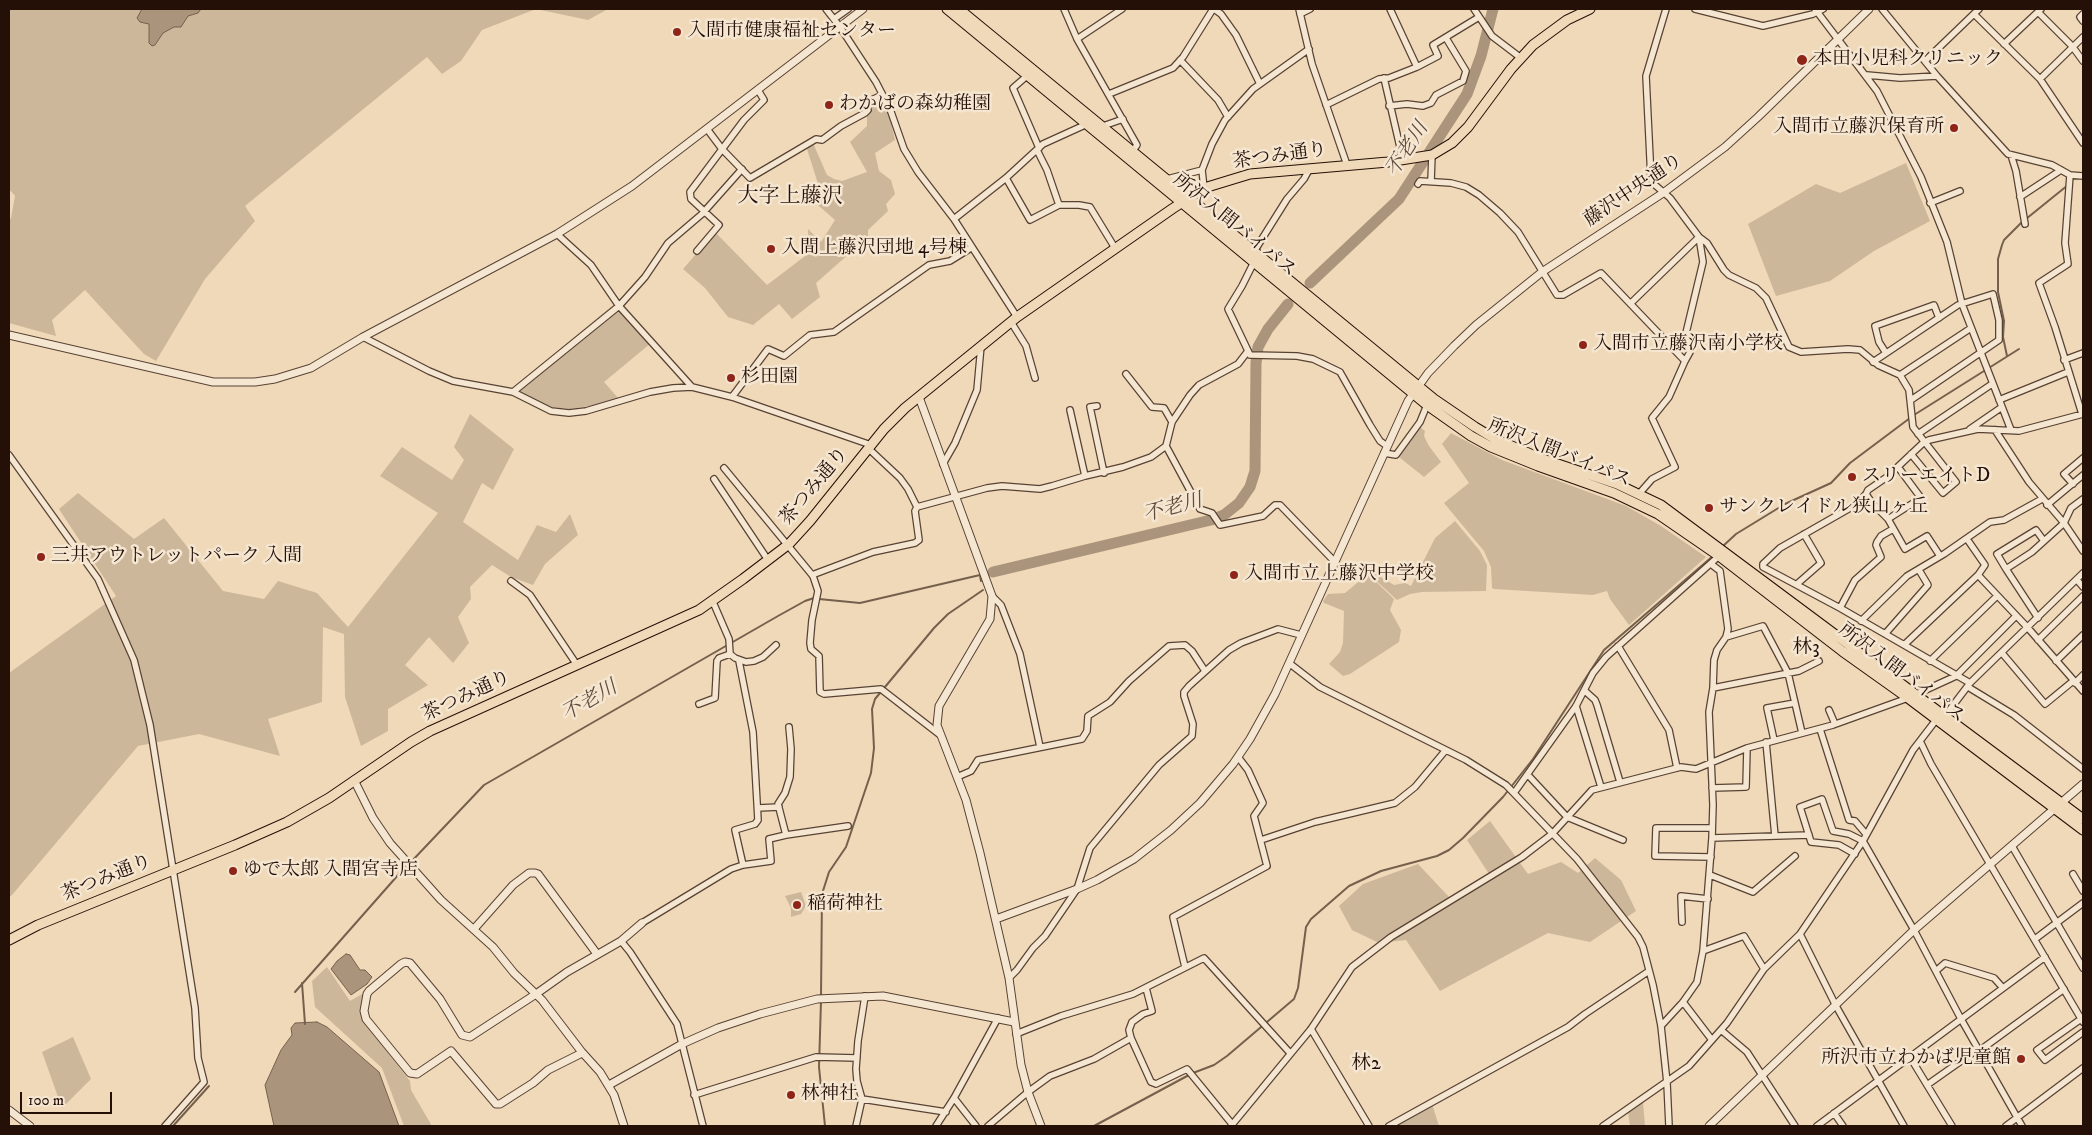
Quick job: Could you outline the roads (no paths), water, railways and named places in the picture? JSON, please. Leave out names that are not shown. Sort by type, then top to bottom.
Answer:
[{"type":"main road","name":"所沢入間バイパス","points":[[947,9],[1289,292],[1309,301],[1455,414],[1495,439],[1637,497],[1682,518],[1719,553],[1842,650],[1911,696],[1945,716],[2058,805],[2083,830]]},
{"type":"main road","name":"所沢入間バイパス","points":[[959,9],[1103,126],[1132,152],[1255,250],[1295,284],[1309,301],[1412,394],[1427,405],[1471,436],[1492,447],[1637,497]]},
{"type":"main road","name":"茶つみ通り","points":[[9,940],[38,925],[287,822],[306,812],[430,731],[687,616],[713,602],[789,544],[810,521],[870,446],[894,419],[919,397],[1014,319],[1181,203],[1204,188],[1250,174],[1403,160],[1432,155],[1452,143],[1468,127],[1521,58],[1544,36],[1580,11],[1590,9]]},
{"type":"main road","name":"所沢入間バイパス","points":[[1719,553],[1775,589],[1911,696],[1936,720],[2058,805],[2083,819]]},
{"type":"street","points":[[826,9],[840,27],[890,109],[908,155],[918,172],[954,220],[1014,319],[1026,346],[1035,378]]},
{"type":"street","points":[[834,19],[848,9]]},
{"type":"street","points":[[9,335],[213,382],[236,383],[274,379],[311,368],[363,337],[557,234],[632,186],[863,9]]},
{"type":"street","points":[[1064,9],[1077,39],[1136,145],[1132,152]]},
{"type":"street","points":[[1077,39],[1122,9]]},
{"type":"street","points":[[1109,94],[1173,68],[1213,9],[1221,14],[1236,35],[1260,84]]},
{"type":"street","points":[[1310,9],[1299,11],[1326,105],[1347,165]]},
{"type":"street","points":[[1390,9],[1417,67]]},
{"type":"street","points":[[1474,9],[1492,36],[1521,58]]},
{"type":"street","points":[[1666,9],[1650,58],[1645,86],[1650,175],[1655,185],[1670,198],[1699,237],[1708,243],[1721,266],[1729,275],[1756,288],[1766,298],[1789,347],[1801,352],[1855,349],[1866,354],[1873,362],[1900,375],[1909,390],[1913,427],[1956,482],[1943,493],[1911,454]]},
{"type":"street","points":[[1694,9],[1763,26],[1819,10],[1877,91],[1921,177],[1930,203],[1940,221],[1948,242],[1962,304],[2011,430]]},
{"type":"street","name":"藤沢中央通り","points":[[996,919],[1077,889],[1097,880],[1134,858],[1171,830],[1200,803],[1238,757],[1275,694],[1412,394],[1447,352],[1476,325],[1542,272],[1664,193],[1725,147],[1869,9]]},
{"type":"street","points":[[1882,9],[1937,76],[1997,144],[2011,155],[2052,165],[2070,175],[2083,176]]},
{"type":"street","points":[[1925,61],[1979,9]]},
{"type":"street","points":[[2004,44],[2040,10],[2083,61]]},
{"type":"street","points":[[1974,14],[2040,79],[2083,143]]},
{"type":"street","points":[[2083,14],[2080,17],[2083,21]]},
{"type":"street","points":[[1326,105],[1384,78],[1417,67],[1438,56],[1433,45],[1479,17]]},
{"type":"street","points":[[2040,79],[2083,37]]},
{"type":"street","points":[[1390,106],[1407,104],[1423,106],[1432,103],[1436,95],[1462,81],[1466,71],[1446,38]]},
{"type":"street","points":[[1204,188],[1202,170],[1212,144],[1228,117],[1260,84],[1309,49]]},
{"type":"street","points":[[1180,60],[1218,100],[1228,117]]},
{"type":"street","points":[[1028,75],[1012,88],[1059,205]]},
{"type":"street","points":[[1867,75],[1900,78],[1937,76]]},
{"type":"street","points":[[1384,78],[1403,160]]},
{"type":"street","points":[[697,251],[719,226],[691,199],[690,192],[744,120],[764,100],[758,90]]},
{"type":"street","points":[[707,129],[722,150],[750,178],[816,139],[822,140],[841,126],[865,113],[868,110],[865,103],[882,95]]},
{"type":"street","points":[[1103,126],[1123,119]]},
{"type":"street","points":[[954,220],[1006,178],[1043,144],[1088,124]]},
{"type":"street","points":[[1431,181],[1432,155]]},
{"type":"street","points":[[2011,155],[2016,171],[2025,224]]},
{"type":"street","points":[[1255,250],[1287,199],[1304,179],[1310,168]]},
{"type":"street","points":[[513,392],[619,306],[645,278],[668,244],[705,212],[742,169]]},
{"type":"street","points":[[1167,179],[1202,170]]},
{"type":"street","points":[[2020,197],[2060,170]]},
{"type":"street","points":[[2070,175],[2065,243],[2068,264],[2040,283],[2083,414],[2031,429],[2019,431],[1978,429],[1924,443],[1898,467],[1868,490],[1857,504],[1780,548],[1763,564],[1763,567],[1840,608],[1956,676],[2014,715],[2083,769]]},
{"type":"street","points":[[1006,178],[1030,220],[1059,205],[1090,207],[1115,248]]},
{"type":"street","points":[[1418,184],[1420,181],[1451,183],[1466,187],[1479,195],[1518,232],[1556,294],[1563,295],[1601,272],[1685,361]]},
{"type":"street","points":[[1930,203],[1960,191]]},
{"type":"street","points":[[557,234],[591,266],[619,306],[692,387]]},
{"type":"street","points":[[1631,303],[1699,237]]},
{"type":"street","points":[[1637,497],[1652,479],[1675,467],[1652,418],[1668,397],[1690,352],[1686,333],[1703,262],[1699,237]]},
{"type":"street","points":[[732,398],[768,349],[784,356],[810,335],[834,332],[929,265],[950,261],[971,248]]},
{"type":"street","points":[[1249,353],[1228,309],[1254,262]]},
{"type":"street","points":[[1873,362],[1962,304],[1993,294],[1999,320],[1999,340],[1911,400]]},
{"type":"street","points":[[1886,353],[1879,342],[1874,326],[1934,304],[1939,318]]},
{"type":"street","points":[[1900,375],[1971,328]]},
{"type":"street","points":[[363,337],[429,371],[454,381],[513,392],[551,411],[568,413],[608,405],[650,392],[692,387],[732,398],[870,446],[908,489],[917,507],[915,511],[920,538],[918,542],[873,552],[812,575]]},
{"type":"street","points":[[943,464],[955,443],[977,390],[981,346]]},
{"type":"street","points":[[1249,353],[1313,359],[1340,372],[1386,450],[1396,455],[1420,422],[1427,405]]},
{"type":"street","points":[[917,507],[955,495],[994,486],[1040,489],[1085,476],[1104,473],[1151,457],[1166,446],[1172,422],[1180,407],[1200,385],[1238,364],[1249,353]]},
{"type":"street","points":[[2064,360],[2083,353]]},
{"type":"street","points":[[1999,400],[2068,372]]},
{"type":"street","points":[[1126,374],[1152,407],[1164,408],[1172,422]]},
{"type":"street","points":[[1918,434],[1992,384]]},
{"type":"street","points":[[919,397],[992,596],[1001,605],[1020,654],[1040,747]]},
{"type":"street","points":[[1097,406],[1090,407],[1104,473]]},
{"type":"street","points":[[1966,431],[2002,407]]},
{"type":"street","points":[[1070,410],[1085,476]]},
{"type":"street","points":[[1995,430],[2042,499],[2064,523],[2083,551]]},
{"type":"street","points":[[1166,446],[1200,509],[1212,513],[1220,525],[1263,516],[1275,505],[1280,505],[1335,562]]},
{"type":"street","points":[[9,455],[98,579],[134,660],[150,725],[194,1008],[198,1058],[204,1082],[165,1126]]},
{"type":"street","points":[[2073,484],[2064,474],[2083,458]]},
{"type":"street","points":[[1888,520],[1921,498],[1898,467]]},
{"type":"street","points":[[724,468],[773,529],[789,544],[812,575],[818,591],[812,620],[810,643],[811,649],[819,656],[820,692],[824,694],[883,691],[939,734]]},
{"type":"street","points":[[2047,505],[2083,475]]},
{"type":"street","points":[[714,479],[768,560]]},
{"type":"street","points":[[1866,494],[1877,510],[1888,520],[1905,549],[1927,536],[1940,556]]},
{"type":"street","points":[[1862,622],[1898,583],[1990,522],[2004,520],[2042,499]]},
{"type":"street","points":[[2006,570],[2032,552],[2064,523],[2072,508],[2083,499]]},
{"type":"street","points":[[1840,608],[1855,580],[1881,557],[1876,546],[1881,536],[1893,529]]},
{"type":"street","points":[[2038,618],[1997,554],[2036,530],[2044,541]]},
{"type":"street","points":[[1797,584],[1821,563],[1804,534]]},
{"type":"street","points":[[1904,645],[1978,575],[1986,565],[1967,539]]},
{"type":"street","points":[[1514,793],[1576,706],[1593,674],[1618,646],[1710,564],[1719,553]]},
{"type":"street","points":[[1661,1026],[1683,1002],[1699,978],[1708,899],[1712,838],[1709,712],[1713,688],[1714,660],[1717,650],[1726,637],[1728,620],[1720,571],[1710,564]]},
{"type":"street","points":[[1885,634],[1928,585],[1919,570]]},
{"type":"street","points":[[1945,716],[1969,685],[2083,573]]},
{"type":"street","points":[[1978,575],[2028,628],[2083,691]]},
{"type":"street","points":[[1775,589],[1784,578]]},
{"type":"street","points":[[2077,580],[2083,587]]},
{"type":"street","points":[[511,581],[530,595],[576,666]]},
{"type":"street","points":[[992,596],[990,619],[940,706],[937,725],[971,818],[1009,978],[1014,1022],[1028,1092],[1042,1126]]},
{"type":"street","points":[[1930,661],[1997,596]]},
{"type":"street","points":[[2038,640],[2083,596]]},
{"type":"street","points":[[713,602],[729,642],[730,654]]},
{"type":"street","points":[[1146,988],[1152,1011],[1142,1014],[1132,1022],[1129,1030],[1151,1082],[1156,1084],[1187,1069],[1232,1125],[1311,1029],[1352,967],[1391,937],[1522,857],[1552,834],[1588,793],[1601,787],[1677,768],[1696,769],[1747,748],[1820,729],[1911,696],[1956,676],[2016,616]]},
{"type":"street","points":[[1726,637],[1763,626],[1788,674],[1802,733]]},
{"type":"street","points":[[1009,978],[1032,948],[1045,936],[1077,889],[1090,848],[1154,770],[1192,736],[1192,724],[1184,702],[1184,692],[1228,650],[1241,643],[1278,629],[1301,634]]},
{"type":"street","points":[[2056,661],[2083,635]]},
{"type":"street","points":[[730,654],[739,660],[746,662],[754,661],[776,645]]},
{"type":"street","points":[[957,777],[971,771],[978,760],[1082,739],[1087,731],[1088,716],[1110,702],[1129,681],[1169,646],[1185,645],[1192,651],[1205,671]]},
{"type":"street","points":[[1618,646],[1669,730],[1677,768]]},
{"type":"street","points":[[2002,653],[2045,704],[2083,675]]},
{"type":"street","points":[[699,704],[715,698],[717,661],[719,658],[730,654]]},
{"type":"street","points":[[739,660],[753,732],[758,808],[758,820],[755,824],[735,830],[743,865]]},
{"type":"street","points":[[1713,688],[1788,674],[1819,661]]},
{"type":"street","points":[[1289,663],[1320,687],[1466,760],[1498,780],[1514,793],[1577,859],[1638,937],[1643,947],[1661,1026],[1669,1126]]},
{"type":"street","points":[[1585,691],[1595,700],[1597,705],[1620,782]]},
{"type":"street","points":[[1774,740],[1767,708],[1795,703]]},
{"type":"street","points":[[1576,706],[1601,787]]},
{"type":"street","points":[[1829,710],[1835,724]]},
{"type":"street","points":[[1603,1126],[1689,1066],[1741,1006],[1764,969],[1800,934],[1855,854],[1913,750],[1936,720]]},
{"type":"street","points":[[786,835],[779,806],[790,777],[791,749],[789,727]]},
{"type":"street","points":[[1820,729],[1848,820],[1855,821],[1866,834]]},
{"type":"street","points":[[1920,741],[1931,764],[2082,1020],[2037,1050],[2045,1060],[2083,1032]]},
{"type":"street","points":[[1766,742],[1775,836]]},
{"type":"street","points":[[1712,788],[1746,787],[1747,748]]},
{"type":"street","points":[[1261,840],[1315,822],[1395,803],[1415,787],[1446,751]]},
{"type":"street","points":[[1185,967],[1173,917],[1267,866],[1254,816],[1263,803],[1248,770],[1238,757]]},
{"type":"street","points":[[1528,775],[1567,817],[1623,840]]},
{"type":"street","points":[[354,780],[377,824],[409,864],[441,900],[493,947],[514,973],[536,994],[582,1053],[600,1072],[609,1085],[624,1126]]},
{"type":"street","points":[[1709,1126],[1914,930],[2083,784]]},
{"type":"street","points":[[1855,854],[1839,845],[1811,842],[1800,807],[1822,799],[1833,831],[1849,834],[1863,842],[1914,930],[1961,1019],[2022,1126]]},
{"type":"street","points":[[758,808],[779,806]]},
{"type":"street","points":[[582,1053],[548,1070],[500,1104],[496,1104],[451,1051],[417,1074],[410,1073],[366,1019],[364,1011],[369,991],[405,962],[410,963],[440,999],[462,1035],[470,1037],[567,972],[621,941],[642,923],[731,869],[743,865],[771,861],[769,839],[848,826]]},
{"type":"street","points":[[1711,857],[1654,856],[1656,828],[1712,828]]},
{"type":"street","points":[[1712,838],[1809,835]]},
{"type":"street","points":[[2012,846],[2083,968]]},
{"type":"street","points":[[1710,876],[1753,892],[1795,856]]},
{"type":"street","points":[[474,929],[513,885],[529,873],[535,873],[538,874],[597,954]]},
{"type":"street","points":[[2073,874],[2083,891]]},
{"type":"street","points":[[1682,922],[1681,896],[1708,899]]},
{"type":"street","points":[[2035,939],[2083,903]]},
{"type":"street","points":[[1800,934],[1836,1006],[1904,1126]]},
{"type":"street","points":[[1702,951],[1744,936],[1764,969]]},
{"type":"street","points":[[621,941],[673,1018],[682,1044],[703,1126]]},
{"type":"street","points":[[1817,1126],[2045,957]]},
{"type":"street","points":[[1016,1034],[1061,1016],[1133,994],[1204,958],[1290,1053]]},
{"type":"street","points":[[1936,971],[1945,963],[1994,978],[2003,988]]},
{"type":"street","points":[[1389,1126],[1568,1027],[1649,971]]},
{"type":"street","points":[[1927,1085],[2064,989]]},
{"type":"street","points":[[609,1085],[682,1044],[718,1028],[760,1014],[821,998],[866,996],[899,998],[1014,1022]]},
{"type":"street","points":[[856,1126],[862,1099],[857,1081],[857,1058],[866,996]]},
{"type":"street","points":[[1683,1002],[1712,1040]]},
{"type":"street","points":[[936,1126],[946,1112],[998,1018]]},
{"type":"street","points":[[1311,1029],[1369,1126]]},
{"type":"street","points":[[1720,1030],[1747,1052],[1795,1126]]},
{"type":"street","points":[[988,1126],[1050,1076],[1094,1059],[1131,1038]]},
{"type":"street","points":[[1910,1056],[1952,1126]]},
{"type":"street","points":[[694,1095],[816,1057],[857,1058]]},
{"type":"street","points":[[2006,1126],[2083,1068]]},
{"type":"street","points":[[954,1098],[976,1126]]},
{"type":"street","points":[[862,1099],[946,1112]]},
{"type":"street","points":[[9,1110],[30,1126]]},
{"type":"street","points":[[1834,1113],[1843,1126]]},
{"type":"waterway","name":"不老川","points":[[1310,283],[1399,199],[1467,94],[1481,56],[1493,9]]},
{"type":"waterway","points":[[2007,356],[2003,337],[2004,321],[1998,292],[1998,259],[2002,245],[2004,240],[2021,223],[2068,185]]},
{"type":"waterway","name":"不老川","points":[[993,572],[1211,520],[1224,515],[1239,503],[1250,487],[1255,471],[1256,363],[1258,347],[1268,329],[1288,304]]},
{"type":"waterway","points":[[1914,415],[2019,349]]},
{"type":"waterway","points":[[1722,547],[1736,534],[1785,504],[1831,483],[1850,463],[1910,418]]},
{"type":"waterway","points":[[1193,1073],[1214,1065],[1227,1056],[1294,999],[1298,988],[1306,927],[1311,919],[1349,886],[1381,871],[1437,856],[1449,850],[1463,838],[1503,797],[1533,759],[1604,650],[1713,556]]},
{"type":"waterway","name":"不老川","points":[[819,599],[860,603],[980,575],[981,581]]},
{"type":"waterway","points":[[821,997],[822,894],[829,872],[846,847],[871,773],[874,748],[872,709],[875,699],[934,628],[948,614],[983,590]]},
{"type":"waterway","name":"不老川","points":[[410,863],[484,785],[778,616],[814,598]]},
{"type":"waterway","name":"不老川","points":[[295,992],[406,866]]},
{"type":"waterway","points":[[302,983],[305,1024]]},
{"type":"waterway","points":[[821,1001],[819,1067],[825,1126]]},
{"type":"waterway","points":[[1094,1126],[1189,1075]]},
{"type":"waterway","name":"不老川","points":[[173,1126],[209,1086]]},
{"type":"place","name":"入間市健康福祉センター","points":[[677,32]]},
{"type":"place","name":"本田小児科クリニック","points":[[1802,60]]},
{"type":"place","name":"わかばの森幼稚園","points":[[829,105]]},
{"type":"place","name":"入間市立藤沢保育所","points":[[1954,128]]},
{"type":"place","name":"入間上藤沢団地 4号棟","points":[[771,249]]},
{"type":"place","name":"入間市立藤沢南小学校","points":[[1583,345]]},
{"type":"place","name":"杉田園","points":[[731,378]]},
{"type":"place","name":"スリーエイトD","points":[[1852,477]]},
{"type":"place","name":"サンクレイドル狭山ヶ丘","points":[[1709,508]]},
{"type":"place","name":"三井アウトレットパーク 入間","points":[[41,557]]},
{"type":"place","name":"入間市立上藤沢中学校","points":[[1234,575]]},
{"type":"place","name":"ゆで太郎 入間宮寺店","points":[[233,871]]},
{"type":"place","name":"稲荷神社","points":[[797,905]]},
{"type":"place","name":"所沢市立わかば児童館","points":[[2021,1059]]},
{"type":"place","name":"林神社","points":[[791,1095]]},
{"type":"district","name":"大字上藤沢","points":[[790,198]]},
{"type":"district","name":"林3","points":[[1806,649]]},
{"type":"district","name":"林2","points":[[1366,1065]]}]
